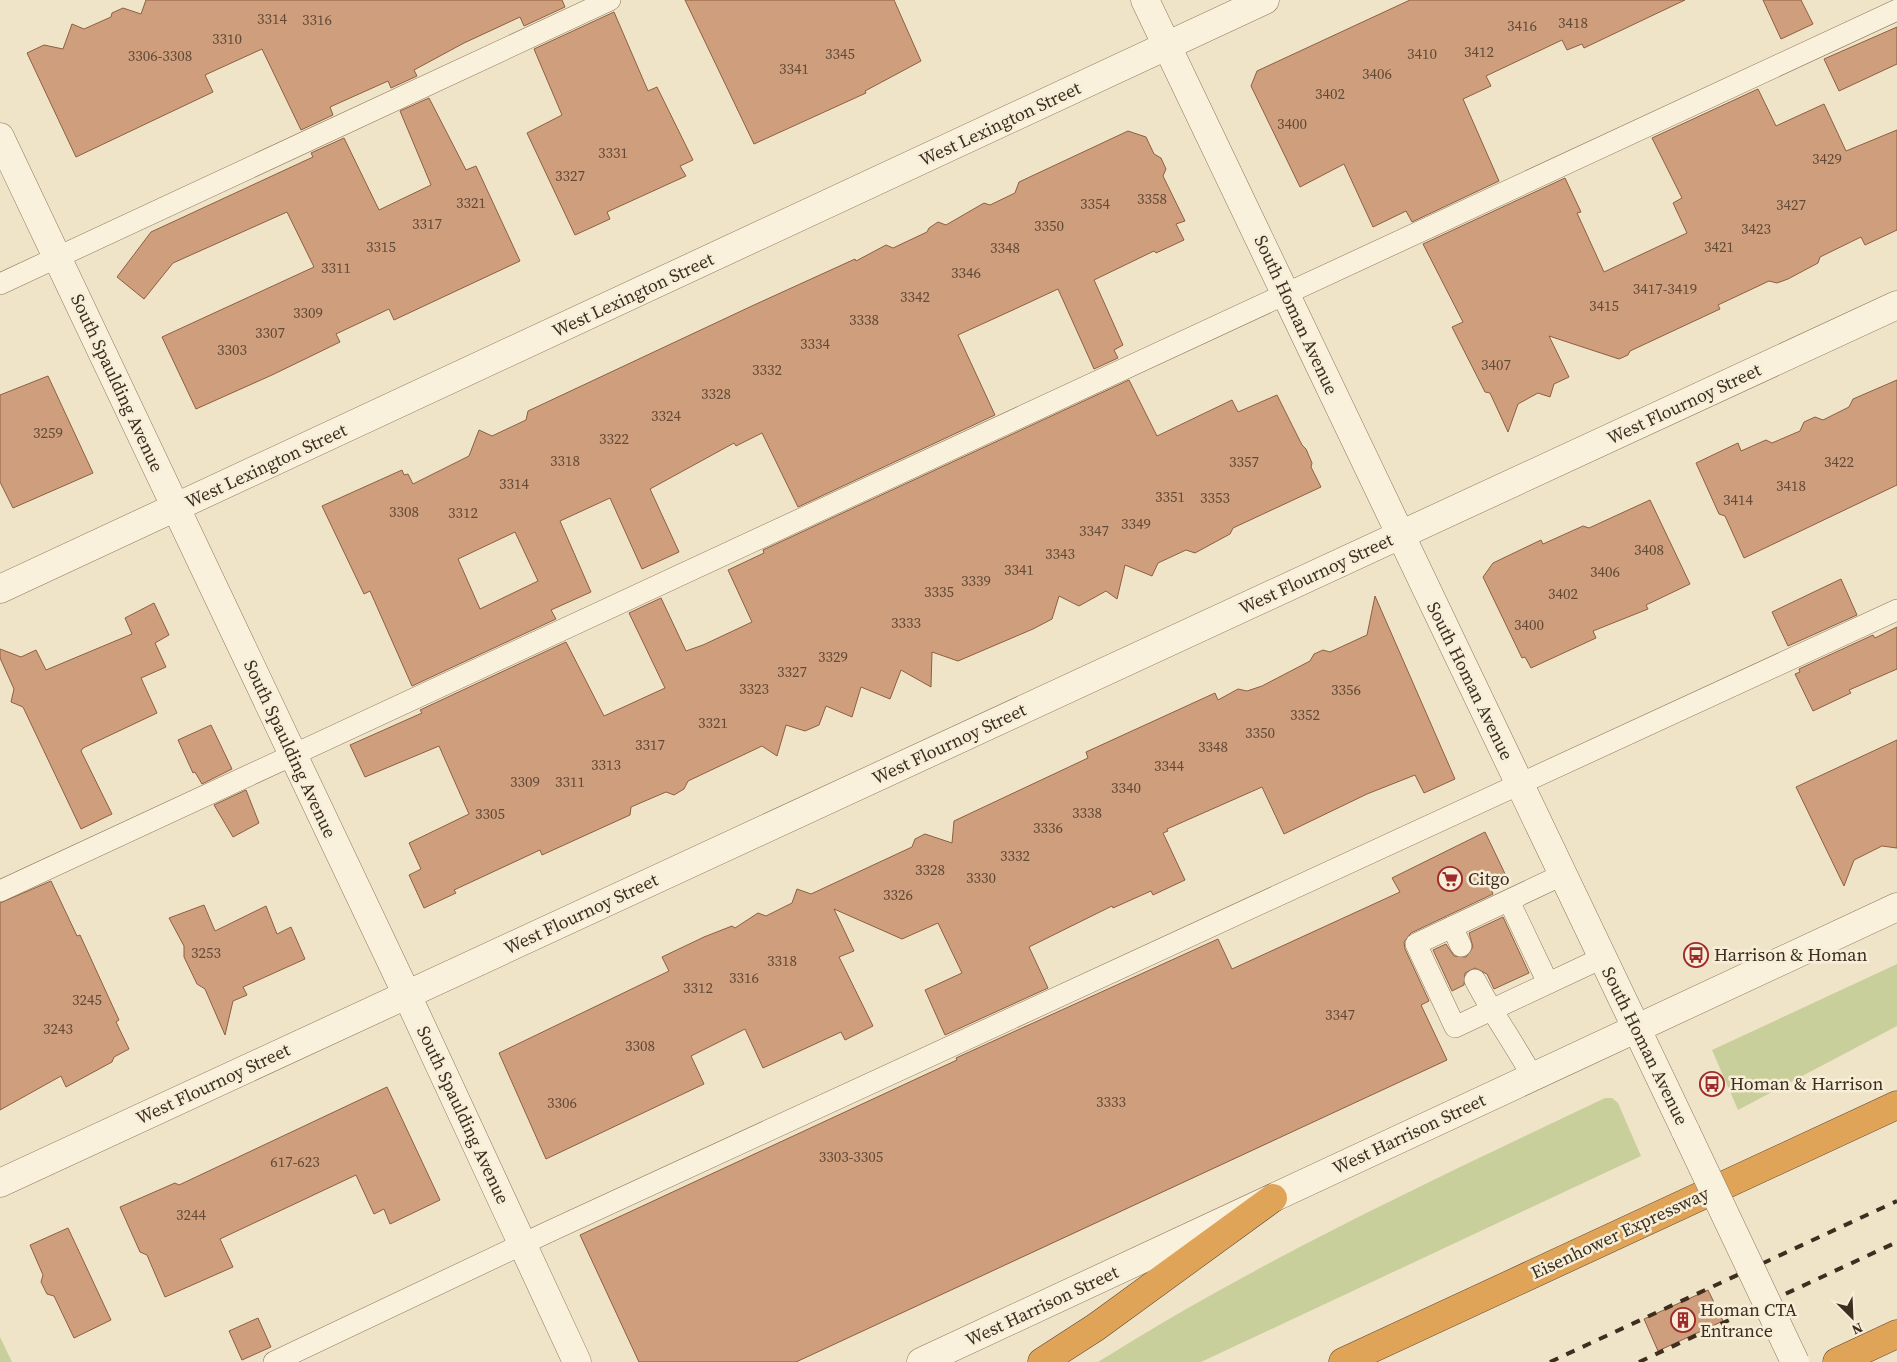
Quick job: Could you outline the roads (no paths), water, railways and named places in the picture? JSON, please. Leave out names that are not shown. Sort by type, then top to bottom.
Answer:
[{"type":"highway","name":"Eisenhower Expressway","points":[[1343,1362],[1897,1105]]},
{"type":"highway","points":[[1042,1362],[1096,1327],[1273,1198]]},
{"type":"highway","points":[[1837,1362],[1897,1334]]},
{"type":"street","name":"South Homan Avenue","points":[[1145,0],[1795,1362]]},
{"type":"street","name":"West Lexington Street","points":[[0,589],[1265,0]]},
{"type":"street","name":"South Spaulding Avenue","points":[[0,137],[407,995],[578,1362]]},
{"type":"street","name":"West Flournoy Street","points":[[0,1183],[1897,305]]},
{"type":"street","name":"West Harrison Street","points":[[921,1362],[1897,907]]},
{"type":"lane","points":[[0,284],[610,0]]},
{"type":"lane","points":[[0,891],[1897,10]]},
{"type":"lane","points":[[274,1362],[522,1244],[1520,786],[1897,610]]},
{"type":"lane","points":[[1562,875],[1416,944],[1455,1027],[1602,958]]},
{"type":"lane","points":[[1508,901],[1548,983]]},
{"type":"lane","points":[[1452,927],[1461,946]]},
{"type":"lane","points":[[1475,980],[1491,1011],[1512,1039],[1532,1076]]},
{"type":"railway","points":[[1550,1362],[1897,1201]]},
{"type":"railway","points":[[1639,1362],[1897,1242]]},
{"type":"place","name":"Citgo","points":[[1450,879]]},
{"type":"place","name":"Harrison & Homan","points":[[1696,955]]},
{"type":"place","name":"Homan & Harrison","points":[[1712,1084]]},
{"type":"place","name":"Homan CTA Entrance","points":[[1683,1320]]}]
